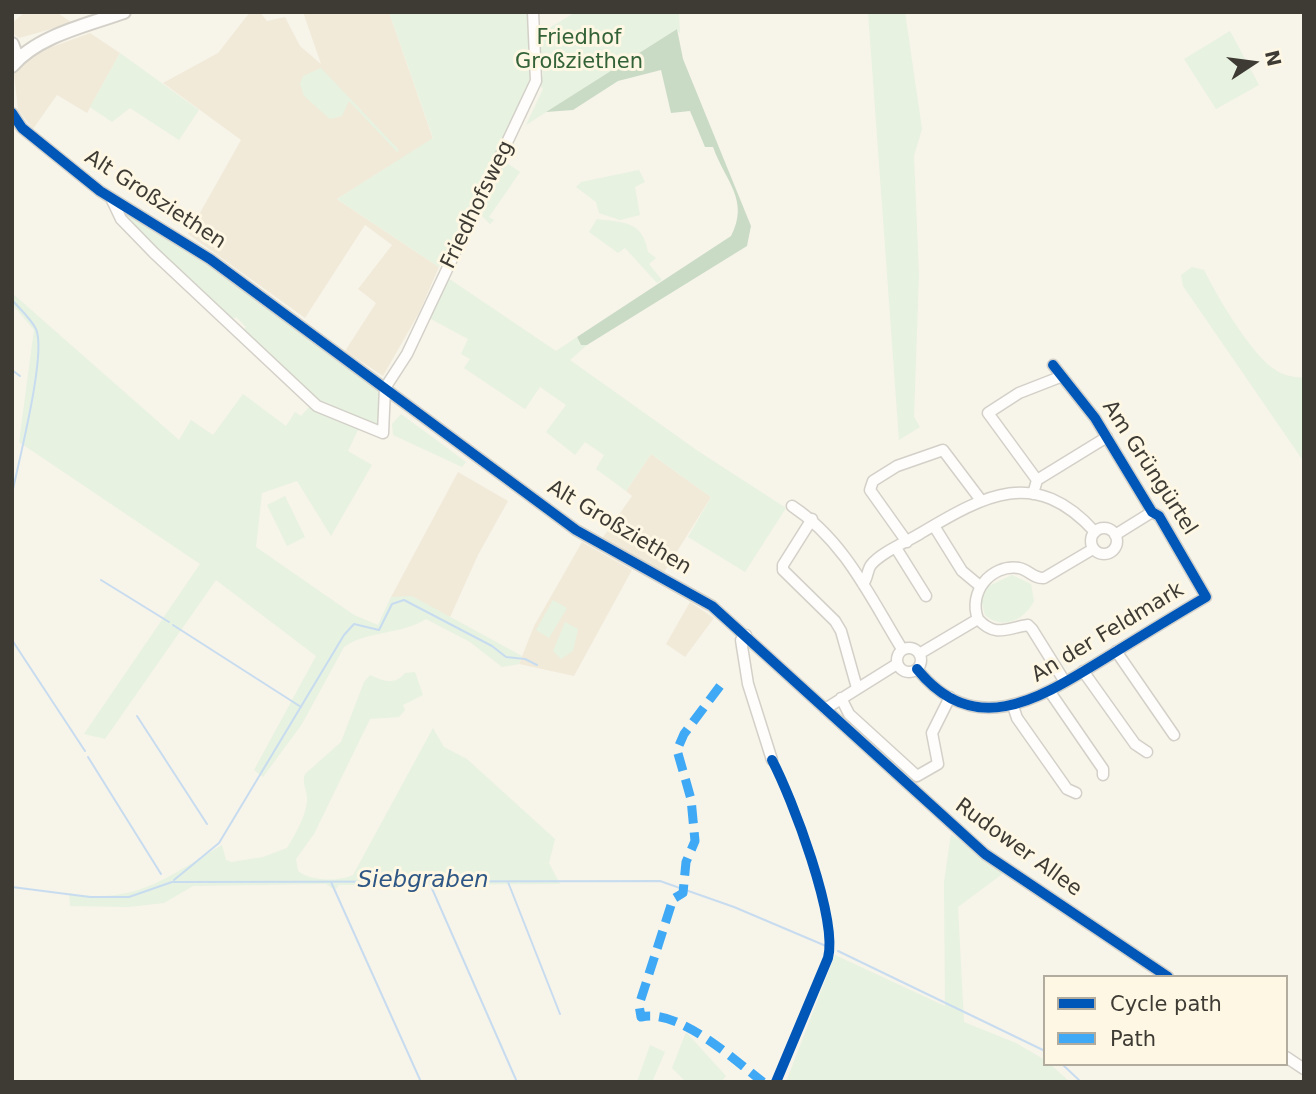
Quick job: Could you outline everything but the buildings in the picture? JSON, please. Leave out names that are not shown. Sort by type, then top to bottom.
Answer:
[{"type":"main road","points":[[14,54],[124,12]]},
{"type":"street","name":"Friedhofsweg","points":[[385,388],[407,354],[534,87],[537,74],[533,12]]},
{"type":"street","name":"Alt Großziethen","points":[[12,113],[22,128],[39,143],[111,198],[210,259],[576,530],[703,600],[746,635],[825,709]]},
{"type":"street","name":"Alt Großziethen","points":[[111,198],[121,219],[154,253],[317,406],[383,433],[385,388]]},
{"type":"street","name":"Am Grüngürtel","points":[[1054,365],[1060,377],[1075,389],[1153,512],[1159,516],[1206,597]]},
{"type":"street","points":[[1037,480],[985,413],[1019,393],[1060,377]]},
{"type":"street","points":[[1033,494],[1037,480],[1107,438]]},
{"type":"street","points":[[907,542],[869,485],[897,466],[940,445],[980,499]]},
{"type":"street","points":[[863,584],[868,568],[896,548],[980,499],[1011,492],[1033,494],[1071,509],[1096,532]]},
{"type":"street","points":[[792,506],[812,519],[833,540],[902,649]]},
{"type":"street","points":[[1115,535],[1153,512]]},
{"type":"street","points":[[812,519],[783,565],[783,570],[835,621],[841,631],[857,688]]},
{"type":"street","points":[[934,526],[962,571],[980,586]]},
{"type":"street","points":[[1093,549],[1091,538],[1096,532],[1104,528],[1115,535]]},
{"type":"street","points":[[1093,549],[1102,554],[1112,551],[1116,545],[1115,535]]},
{"type":"street","points":[[896,548],[926,596]]},
{"type":"street","points":[[1065,682],[1028,625],[998,632],[978,619],[975,597],[980,586],[1009,568],[1024,570],[1038,578],[1044,578],[1093,549]]},
{"type":"street","points":[[850,563],[860,562],[868,568]]},
{"type":"street","name":"An der Feldmark","points":[[917,669],[930,683],[950,697],[989,707],[1013,706],[1050,692],[1206,597]]},
{"type":"street","points":[[919,654],[978,619]]},
{"type":"street","points":[[746,635],[741,640],[748,684],[772,760]]},
{"type":"street","points":[[910,648],[919,654],[920,663],[917,669],[906,672],[897,664],[902,649],[910,648]]},
{"type":"street","name":"An der Feldmark","points":[[1116,651],[1174,735]]},
{"type":"street","points":[[825,709],[897,664]]},
{"type":"street","name":"An der Feldmark","points":[[1083,671],[1135,744],[1147,752]]},
{"type":"street","name":"An der Feldmark","points":[[1050,692],[1103,769],[1103,775]]},
{"type":"street","points":[[841,698],[849,714],[917,776],[938,764],[932,733],[950,697]]},
{"type":"street","points":[[1013,706],[1017,719],[1067,789],[1076,793]]},
{"type":"street","name":"Rudower Allee","points":[[825,709],[985,853],[1165,975]]},
{"type":"street","points":[[1288,1058],[1304,1069]]},
{"type":"shaded area","points":[[25,12],[56,12],[73,23],[19,38],[12,33],[12,23]]},
{"type":"shaded area","points":[[250,12],[260,12],[267,21],[285,17],[300,46],[321,64],[303,12],[389,12],[433,139],[337,199],[439,267],[419,313],[383,376],[345,351],[376,303],[358,289],[392,245],[365,225],[305,318],[188,234],[241,140],[163,83],[218,53]]},
{"type":"shaded area","points":[[90,33],[120,53],[87,113],[57,95],[33,129],[18,110],[14,74],[27,56]]},
{"type":"shaded area","points":[[651,454],[711,497],[663,574],[601,540],[632,496],[626,491]]},
{"type":"shaded area","points":[[458,472],[508,501],[478,555],[447,624],[391,597]]},
{"type":"shaded area","points":[[582,542],[632,570],[574,676],[519,664],[534,626]]},
{"type":"shaded area","points":[[690,602],[714,618],[685,657],[666,644]]},
{"type":"green space","points":[[389,12],[527,12],[533,77],[439,267],[337,199],[433,138]]},
{"type":"green space","name":"Friedhof Großziethen","points":[[576,12],[679,12],[680,34],[677,29],[526,125],[543,89],[539,84],[543,75],[539,34]]},
{"type":"green space","points":[[868,12],[905,12],[922,129],[914,156],[919,274],[914,417],[920,427],[899,440]]},
{"type":"green space","points":[[677,29],[683,59],[751,226],[747,246],[587,345],[581,345],[577,337],[731,236],[736,223],[738,212],[734,191],[713,147],[705,147],[690,111],[671,113],[661,70],[618,81],[573,110],[546,112]]},
{"type":"green space","points":[[1230,31],[1259,85],[1216,109],[1184,59]]},
{"type":"green space","points":[[120,53],[199,110],[179,140],[130,108],[112,122],[90,107]]},
{"type":"green space","points":[[321,68],[399,150],[397,152],[349,101],[342,116],[330,119],[304,96],[300,84],[303,76]]},
{"type":"green space","points":[[504,161],[520,172],[489,217],[494,220],[490,224],[479,213]]},
{"type":"green space","points":[[639,170],[645,182],[635,187],[640,215],[620,220],[599,213],[596,202],[576,187],[581,182]]},
{"type":"green space","points":[[125,212],[243,288],[381,393],[378,435],[358,430],[348,451],[372,465],[331,536],[297,481],[262,493],[256,547],[354,615],[378,625],[391,597],[412,596],[522,656],[519,664],[502,667],[470,642],[426,619],[406,628],[353,642],[344,647],[302,724],[263,777],[254,770],[316,656],[216,580],[105,739],[84,734],[200,564],[19,442],[34,330],[12,304],[12,293],[179,440],[191,420],[213,435],[243,394],[286,426],[295,412],[301,416],[310,406],[241,332],[246,327],[236,317],[231,321],[125,217]]},
{"type":"green space","points":[[597,219],[624,223],[637,229],[642,234],[648,252],[656,258],[649,264],[662,280],[657,283],[625,248],[618,253],[589,232]]},
{"type":"green space","points":[[1192,267],[1204,270],[1246,340],[1267,364],[1283,374],[1304,378],[1304,462],[1183,286],[1181,275]]},
{"type":"green space","points":[[448,278],[556,351],[577,337],[581,345],[587,345],[570,360],[698,451],[786,508],[745,572],[688,537],[711,497],[651,454],[626,491],[596,469],[604,455],[585,442],[575,455],[546,432],[566,405],[540,387],[525,409],[464,368],[470,359],[461,354],[468,339],[429,318]]},
{"type":"green space","points":[[401,414],[466,462],[462,467],[393,435],[392,424]]},
{"type":"green space","points":[[285,496],[305,537],[287,546],[267,505]]},
{"type":"green space","points":[[1012,575],[1031,584],[1034,601],[1019,618],[1005,622],[992,620],[985,615],[981,599],[989,586]]},
{"type":"green space","points":[[553,600],[567,608],[549,638],[536,630]]},
{"type":"green space","points":[[565,622],[578,629],[573,651],[561,659],[553,651]]},
{"type":"green space","points":[[415,672],[423,695],[403,705],[405,710],[399,717],[370,719],[314,834],[296,859],[298,871],[310,877],[324,879],[340,879],[353,875],[433,728],[444,747],[467,759],[555,839],[549,863],[560,884],[339,885],[335,890],[326,884],[193,886],[164,903],[128,907],[70,906],[69,893],[92,896],[132,892],[168,877],[222,845],[226,860],[231,862],[263,857],[287,848],[300,825],[306,807],[305,774],[341,742],[364,682],[370,675],[393,681],[405,673]]},
{"type":"green space","points":[[951,834],[1005,872],[958,907],[964,1022],[1016,1043],[1043,1059],[1043,1066],[1052,1066],[1070,1082],[786,1082],[835,955],[945,1006],[944,882]]},
{"type":"green space","points":[[686,1032],[726,1076],[721,1082],[686,1082],[672,1068]]},
{"type":"green space","points":[[650,1045],[665,1052],[652,1082],[637,1082]]},
{"type":"waterway","points":[[12,300],[34,325],[38,342],[35,384],[12,494]]},
{"type":"waterway","points":[[12,370],[20,376]]},
{"type":"waterway","points":[[101,580],[169,622]]},
{"type":"waterway","points":[[174,880],[219,843],[344,635],[354,624],[379,630],[392,604],[404,600],[492,646],[506,657],[525,659],[537,665]]},
{"type":"waterway","points":[[173,625],[301,707]]},
{"type":"waterway","points":[[12,640],[85,751]]},
{"type":"waterway","points":[[137,716],[207,824]]},
{"type":"waterway","points":[[88,757],[161,874]]},
{"type":"waterway","name":"Siebgraben","points":[[12,887],[90,897],[129,897],[172,882],[660,881],[734,907],[826,946]]},
{"type":"waterway","points":[[331,882],[421,1082]]},
{"type":"waterway","points":[[508,882],[560,1014]]},
{"type":"waterway","points":[[430,884],[517,1082]]},
{"type":"waterway","name":"Siebgraben","points":[[838,951],[1043,1050]]},
{"type":"waterway","name":"Siebgraben","points":[[1064,1066],[1081,1082]]},
{"type":"marked path","points":[[720,686],[684,734],[677,750],[691,799],[695,841],[686,862],[683,893],[673,899],[639,1005],[641,1017],[656,1016],[689,1028],[722,1049],[763,1082]]},
{"type":"cycle path","points":[[12,113],[22,128],[100,191],[210,259],[576,530],[712,606],[985,854],[1165,975]]},
{"type":"cycle path","points":[[917,669],[939,691],[963,703],[986,708],[1010,705],[1034,698],[1081,673],[1206,597],[1159,516],[1152,512],[1095,418],[1053,365]]},
{"type":"cycle path","points":[[772,760],[791,801],[811,859],[820,888],[829,940],[828,958],[776,1082]]}]
